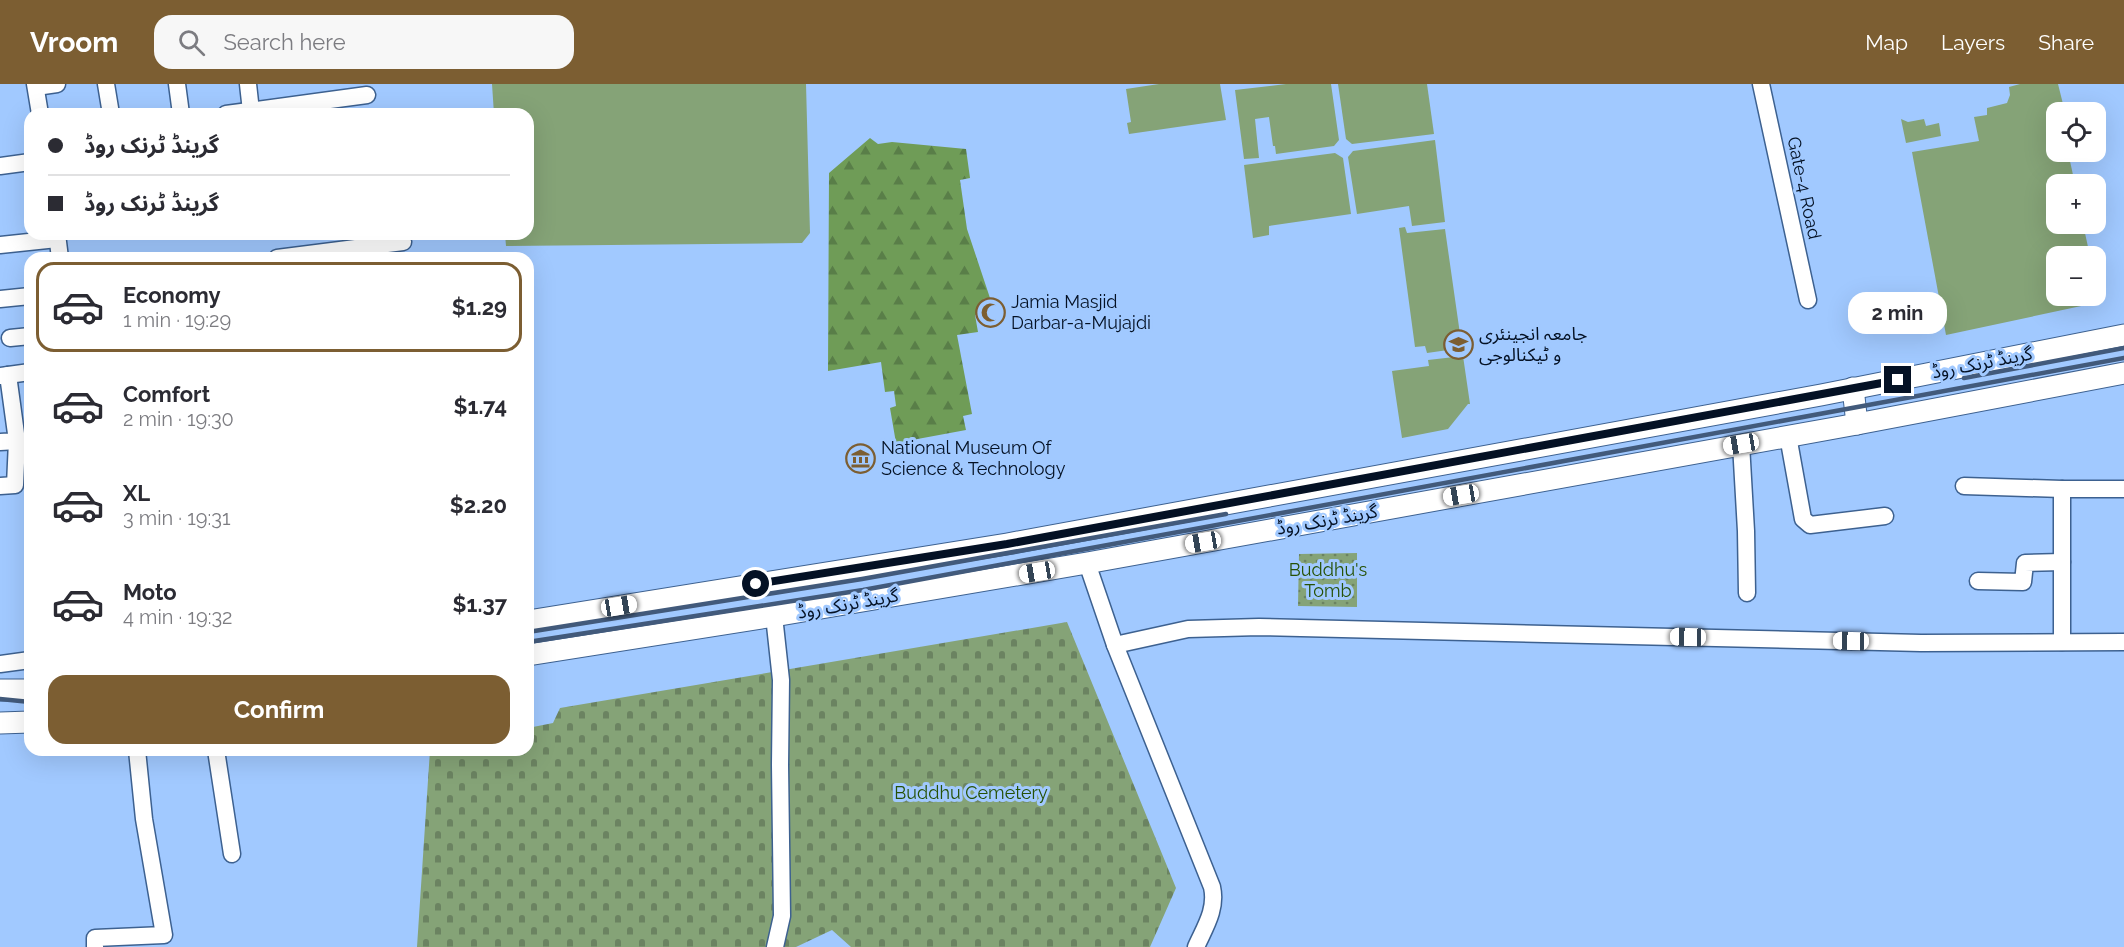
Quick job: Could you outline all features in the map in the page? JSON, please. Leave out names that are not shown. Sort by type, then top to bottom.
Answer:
[{"type":"main road","name":"گرینڈ ٹرنک روڈ","points":[[534,620],[1007,544],[1853,388],[2124,335]]},
{"type":"main road","name":"گرینڈ ٹرنک روڈ","points":[[534,654],[1087,564],[2124,376]]},
{"type":"main road","points":[[1853,388],[1857,424]]},
{"type":"main road","points":[[0,690],[24,690]]},
{"type":"main road","points":[[0,723],[24,722]]},
{"type":"street","points":[[39,108],[35,85],[57,84]]},
{"type":"street","points":[[106,84],[110,108]]},
{"type":"street","points":[[177,84],[180,108]]},
{"type":"street","points":[[247,108],[248,84]]},
{"type":"street","name":"Gate-4 Road","points":[[1761,84],[1808,300]]},
{"type":"street","points":[[275,108],[367,95]]},
{"type":"street","points":[[0,166],[24,163]]},
{"type":"street","points":[[0,245],[32,240]]},
{"type":"street","points":[[336,252],[403,242]]},
{"type":"street","points":[[0,299],[24,297]]},
{"type":"street","points":[[10,338],[24,337]]},
{"type":"street","points":[[0,486],[15,485],[17,441],[4,376],[24,373]]},
{"type":"street","points":[[1788,436],[1803,519],[1806,523],[1810,525],[1885,516]]},
{"type":"street","points":[[0,442],[17,441]]},
{"type":"street","points":[[1741,444],[1748,592]]},
{"type":"street","points":[[1964,486],[2124,489]]},
{"type":"street","points":[[2062,489],[2062,642]]},
{"type":"street","points":[[1978,581],[2023,582],[2025,563],[2062,562]]},
{"type":"street","points":[[1087,564],[1115,645],[1212,887],[1214,899],[1212,912],[1196,947]]},
{"type":"street","points":[[774,616],[781,680],[782,916],[775,947]]},
{"type":"street","points":[[1115,645],[1188,629],[1259,627],[1921,643],[2124,642]]},
{"type":"street","points":[[0,664],[24,661]]},
{"type":"street","points":[[96,947],[95,938],[164,935],[144,819],[138,756]]},
{"type":"street","points":[[217,756],[232,854]]},
{"type":"green space","points":[[492,84],[806,84],[810,233],[802,243],[506,246],[506,240],[534,240],[534,108],[494,108]]},
{"type":"green space","points":[[1159,84],[1220,84],[1226,120],[1129,134],[1127,123],[1131,122],[1126,89]]},
{"type":"green space","points":[[1286,84],[1331,84],[1339,140],[1334,146],[1276,154],[1269,117],[1255,119],[1259,158],[1244,159],[1235,90]]},
{"type":"green space","points":[[1338,84],[1427,84],[1434,134],[1352,144],[1346,139]]},
{"type":"green space","points":[[2020,84],[2058,84],[2062,102],[2046,102],[2046,162],[2070,162],[2073,174],[2046,174],[2046,234],[2085,234],[2088,246],[2046,246],[2046,306],[2081,306],[1946,335],[1912,152],[1979,141],[1974,117],[1987,115],[1987,108],[2007,103],[2010,95],[2009,87]]},
{"type":"green space","points":[[1901,119],[1908,122],[1924,119],[1926,126],[1939,123],[1941,136],[1906,143]]},
{"type":"green space","points":[[870,138],[878,144],[892,142],[966,149],[970,178],[960,180],[967,229],[990,298],[983,299],[982,313],[975,315],[978,332],[957,335],[972,414],[963,416],[966,430],[896,443],[890,408],[896,406],[894,391],[885,392],[881,362],[828,371],[829,173]]},
{"type":"green space","points":[[1435,140],[1445,222],[1412,226],[1409,206],[1357,214],[1348,157],[1353,151]]},
{"type":"green space","points":[[1335,153],[1343,158],[1351,214],[1269,226],[1269,235],[1253,238],[1244,165]]},
{"type":"green space","points":[[1405,227],[1407,233],[1445,229],[1462,348],[1427,353],[1425,346],[1415,347],[1399,228]]},
{"type":"green space","points":[[1463,356],[1470,404],[1448,429],[1402,438],[1392,371],[1429,366],[1428,360]]},
{"type":"green space","name":"Buddhu's Tomb","points":[[1357,553],[1357,607],[1298,606],[1299,554]]},
{"type":"green space","name":"Buddhu Cemetery","points":[[1067,622],[1176,888],[1150,947],[851,947],[832,930],[796,947],[417,947],[430,756],[534,756],[534,727],[553,723],[560,708]]},
{"type":"railway","points":[[1964,378],[2124,348]]},
{"type":"railway","points":[[534,641],[863,590],[2124,358]]},
{"type":"railway","points":[[534,631],[862,579],[1226,514]]},
{"type":"railway","points":[[0,699],[24,701]]},
{"type":"place","name":"Jamia Masjid Darbar-a-Mujajdi","points":[[990,312]]},
{"type":"place","name":"جامعہ انجینئری و ٹیکنالوجی","points":[[1458,344]]},
{"type":"place","name":"National Museum Of Science & Technology","points":[[860,458]]},
{"type":"route","points":[[756,584],[1007,544],[1898,380]]}]
